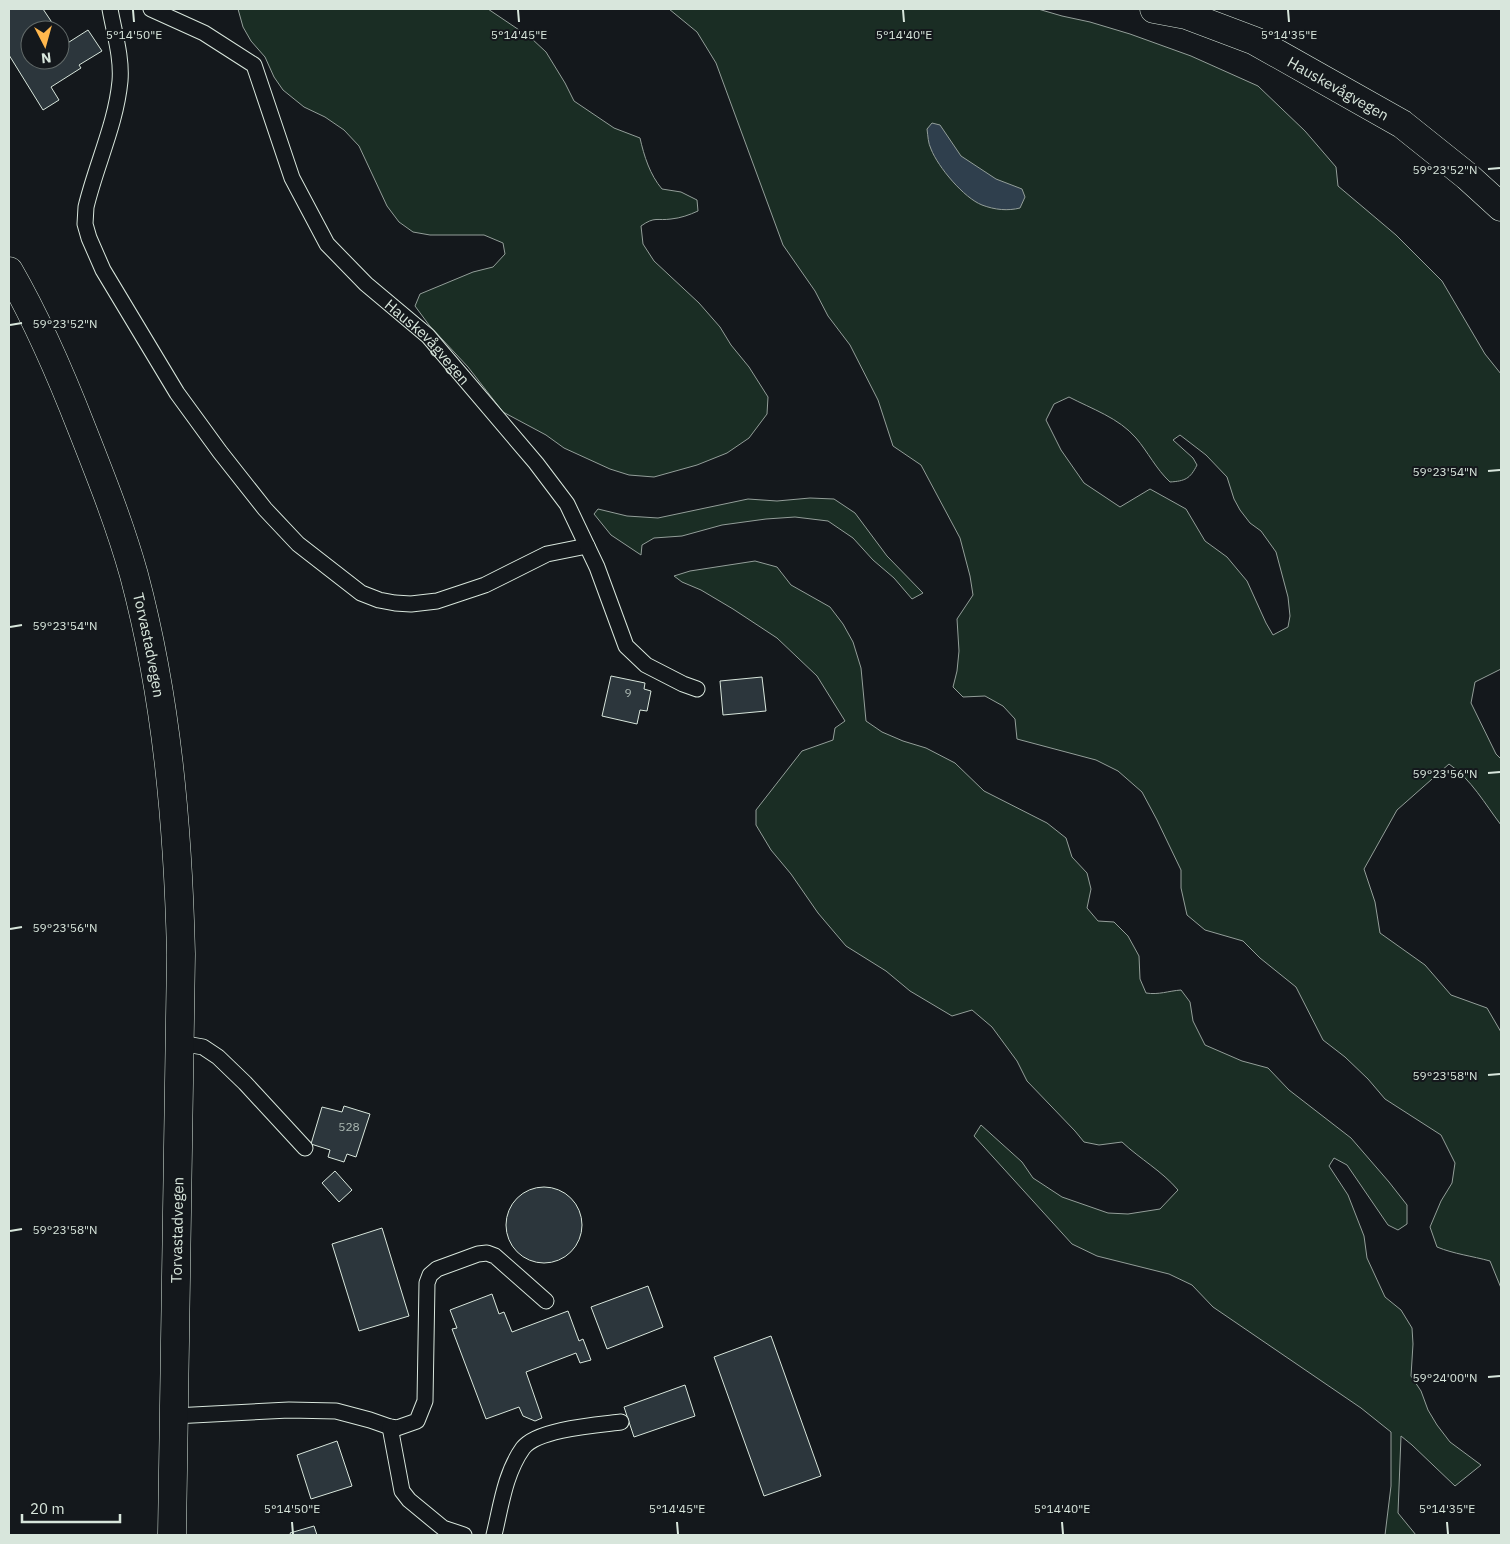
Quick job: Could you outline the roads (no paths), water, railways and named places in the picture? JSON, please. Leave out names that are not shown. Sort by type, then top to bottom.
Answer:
[{"type":"main road","name":"Hauskevågvegen","points":[[1154,9],[1186,15],[1255,41],[1402,124],[1501,206]]},
{"type":"main road","name":"Torvastadvegen","points":[[9,271],[69,395],[101,477],[134,574],[158,687],[167,752],[176,829],[181,945],[172,1535]]},
{"type":"lane","points":[[110,9],[119,56],[120,80],[116,104],[86,207],[85,224],[89,238],[103,270],[177,393],[265,509],[298,544],[361,593],[379,600],[395,603],[411,604],[437,601],[485,585],[547,554],[587,546]]},
{"type":"lane","name":"Hauskevågvegen","points":[[151,9],[204,33],[254,65],[292,178],[327,244],[366,284],[428,336],[536,464],[567,504],[597,567],[626,646],[646,665],[683,684],[696,688]]},
{"type":"lane","points":[[180,1043],[203,1047],[218,1057],[245,1083],[305,1148]]},
{"type":"lane","points":[[174,1416],[289,1410],[336,1411],[397,1428],[417,1421],[425,1401],[427,1283],[430,1275],[437,1269],[478,1254],[487,1253],[495,1256],[546,1301]]},
{"type":"lane","points":[[494,1535],[509,1474],[524,1447],[543,1435],[621,1422]]},
{"type":"lane","points":[[390,1427],[402,1491],[409,1500],[443,1528],[464,1535]]},
{"type":"water","points":[[932,123],[940,125],[961,156],[996,179],[1022,189],[1025,197],[1020,208],[1001,210],[987,207],[967,196],[952,181],[934,156],[930,147],[927,129]]}]
